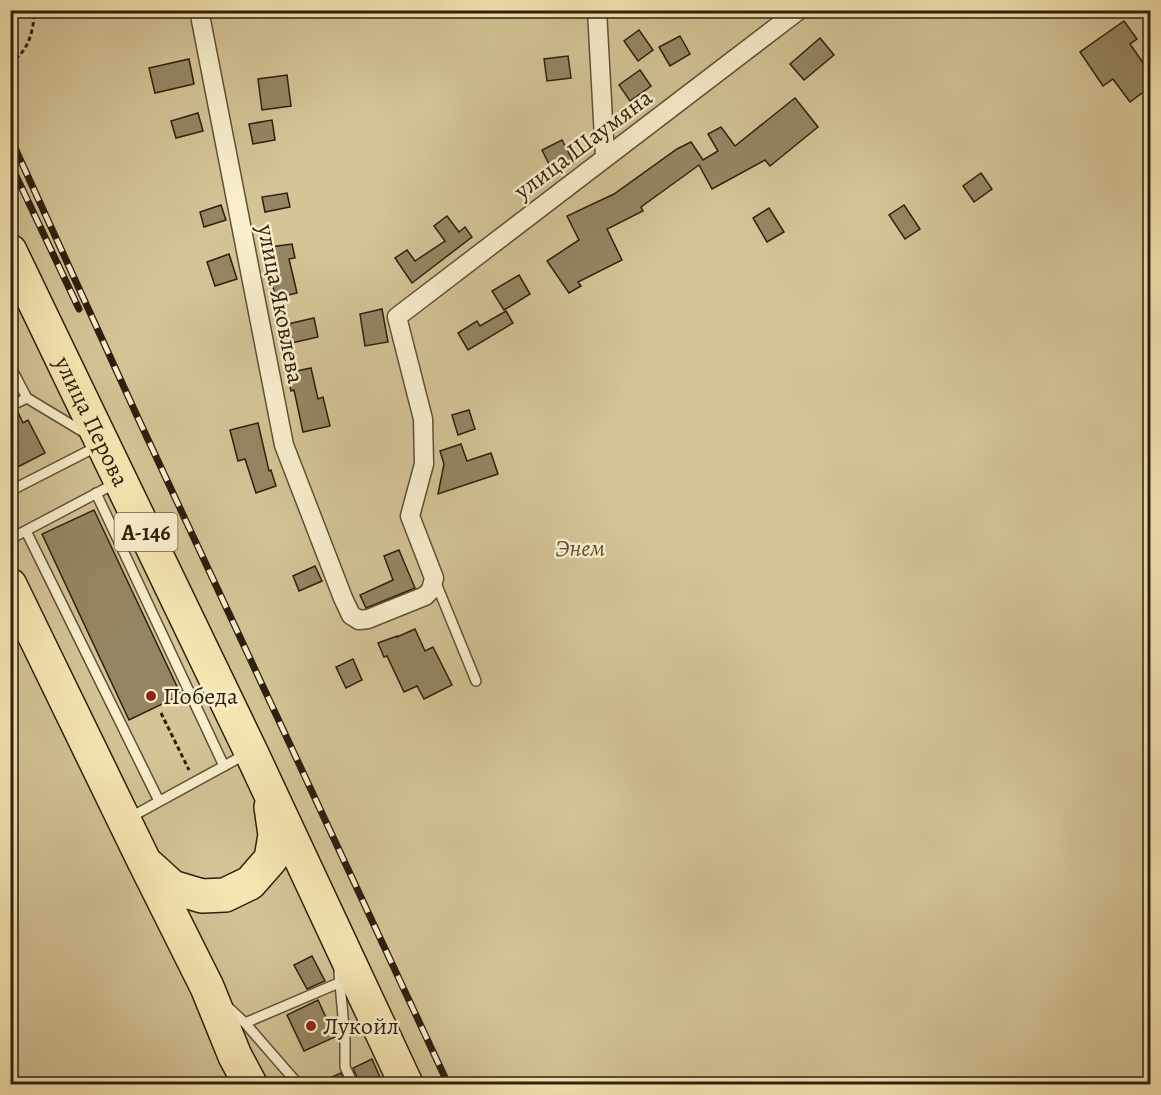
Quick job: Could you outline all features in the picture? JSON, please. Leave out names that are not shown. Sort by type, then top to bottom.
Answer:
[{"type":"highway","name":"улица Перова","points":[[16,272],[103,443],[108,487],[237,759],[267,787]]},
{"type":"highway","name":"А-146","points":[[14,601],[207,987],[239,1070]]},
{"type":"highway","name":"А-146","points":[[144,861],[172,887],[202,896],[225,895],[250,883],[271,859],[275,835],[267,787]]},
{"type":"highway","name":"А-146","points":[[267,787],[406,1084]]},
{"type":"highway","points":[[239,1070],[250,1084]]},
{"type":"street","name":"улица Яковлева","points":[[199,10],[284,445],[343,598],[351,615],[359,620],[368,619],[425,596],[431,590],[434,578]]},
{"type":"street","points":[[597,10],[605,157]]},
{"type":"street","name":"улица Шаумяна","points":[[434,578],[410,516],[424,464],[423,419],[397,317],[799,10]]},
{"type":"lane","points":[[10,366],[27,398],[103,443]]},
{"type":"lane","points":[[10,406],[27,398]]},
{"type":"lane","points":[[10,491],[103,443]]},
{"type":"lane","points":[[10,539],[108,487]]},
{"type":"lane","points":[[26,531],[159,801]]},
{"type":"lane","points":[[434,578],[476,681]]},
{"type":"lane","points":[[125,820],[237,759]]},
{"type":"lane","points":[[322,903],[341,982],[345,1067],[353,1084]]},
{"type":"lane","points":[[244,1023],[341,982]]},
{"type":"lane","points":[[207,987],[244,1023],[298,1084]]},
{"type":"path","points":[[10,64],[25,52],[33,28],[35,10]]},
{"type":"path","points":[[160,713],[195,782]]},
{"type":"green space","name":"Энем","points":[[11,11],[1150,11],[1150,1084],[11,1084]]},
{"type":"building","points":[[1124,21],[1137,39],[1130,44],[1150,73],[1150,87],[1130,102],[1113,79],[1103,86],[1080,52]]},
{"type":"building","points":[[639,30],[653,50],[638,61],[624,41]]},
{"type":"building","points":[[680,36],[690,54],[670,66],[659,47]]},
{"type":"building","points":[[820,38],[834,55],[804,80],[790,64]]},
{"type":"building","points":[[568,56],[571,78],[547,81],[544,59]]},
{"type":"building","points":[[189,59],[194,84],[155,93],[149,68]]},
{"type":"building","points":[[640,70],[651,86],[630,101],[619,85]]},
{"type":"building","points":[[287,75],[291,106],[262,110],[258,79]]},
{"type":"building","points":[[795,98],[818,127],[770,166],[765,160],[712,189],[699,165],[641,207],[643,211],[607,229],[622,260],[578,282],[581,286],[569,293],[547,261],[579,240],[567,216],[614,194],[677,149],[691,142],[703,160],[718,151],[708,134],[721,127],[735,146]]},
{"type":"building","points":[[198,113],[203,131],[176,138],[171,121]]},
{"type":"building","points":[[272,120],[275,140],[253,144],[249,124]]},
{"type":"building","points":[[562,140],[573,161],[553,172],[542,150]]},
{"type":"building","points":[[981,173],[992,189],[974,202],[963,186]]},
{"type":"building","points":[[287,193],[290,207],[265,212],[262,197]]},
{"type":"building","points":[[221,205],[226,220],[204,227],[200,212]]},
{"type":"building","points":[[904,205],[920,229],[905,239],[889,215]]},
{"type":"building","points":[[769,208],[784,232],[767,242],[753,218]]},
{"type":"building","points":[[447,216],[459,232],[465,227],[472,237],[412,283],[395,258],[407,250],[415,261],[445,241],[434,226]]},
{"type":"building","points":[[292,244],[295,258],[289,259],[297,293],[276,298],[271,280],[275,279],[270,247]]},
{"type":"building","points":[[229,254],[237,279],[215,286],[207,262]]},
{"type":"building","points":[[519,275],[530,294],[504,310],[492,291]]},
{"type":"building","points":[[382,309],[388,342],[365,346],[360,314]]},
{"type":"building","points":[[506,311],[513,323],[468,350],[458,333],[477,321],[480,326]]},
{"type":"building","points":[[314,318],[318,337],[287,344],[283,325]]},
{"type":"building","points":[[311,368],[318,399],[323,397],[330,426],[303,432],[294,390],[291,391],[287,373]]},
{"type":"building","points":[[17,410],[23,423],[28,420],[45,453],[10,471],[10,413]]},
{"type":"building","points":[[469,410],[475,429],[458,435],[452,415]]},
{"type":"building","points":[[258,423],[269,471],[271,470],[276,486],[256,493],[245,459],[238,461],[230,430]]},
{"type":"building","points":[[461,444],[467,461],[491,453],[498,474],[438,494],[444,464],[440,451]]},
{"type":"building","points":[[94,510],[181,695],[129,720],[42,534]]},
{"type":"building","points":[[399,550],[415,588],[366,608],[360,595],[393,580],[384,556]]},
{"type":"building","points":[[315,566],[322,581],[299,591],[293,576]]},
{"type":"building","points":[[415,629],[425,651],[433,647],[452,685],[424,699],[417,686],[404,692],[387,656],[384,657],[378,643]]},
{"type":"building","points":[[353,659],[362,680],[346,688],[336,667]]},
{"type":"building","points":[[312,956],[325,981],[307,989],[294,965]]},
{"type":"building","name":"Лукойл","points":[[318,1000],[335,1037],[304,1051],[287,1015]]},
{"type":"building","points":[[372,1059],[383,1084],[360,1084],[353,1068]]},
{"type":"building","points":[[341,1073],[346,1084],[316,1084]]},
{"type":"railway","points":[[10,137],[448,1084]]},
{"type":"railway","points":[[10,163],[79,309]]},
{"type":"place","name":"Победа","points":[[151,696]]},
{"type":"place","name":"Лукойл","points":[[311,1026]]}]
